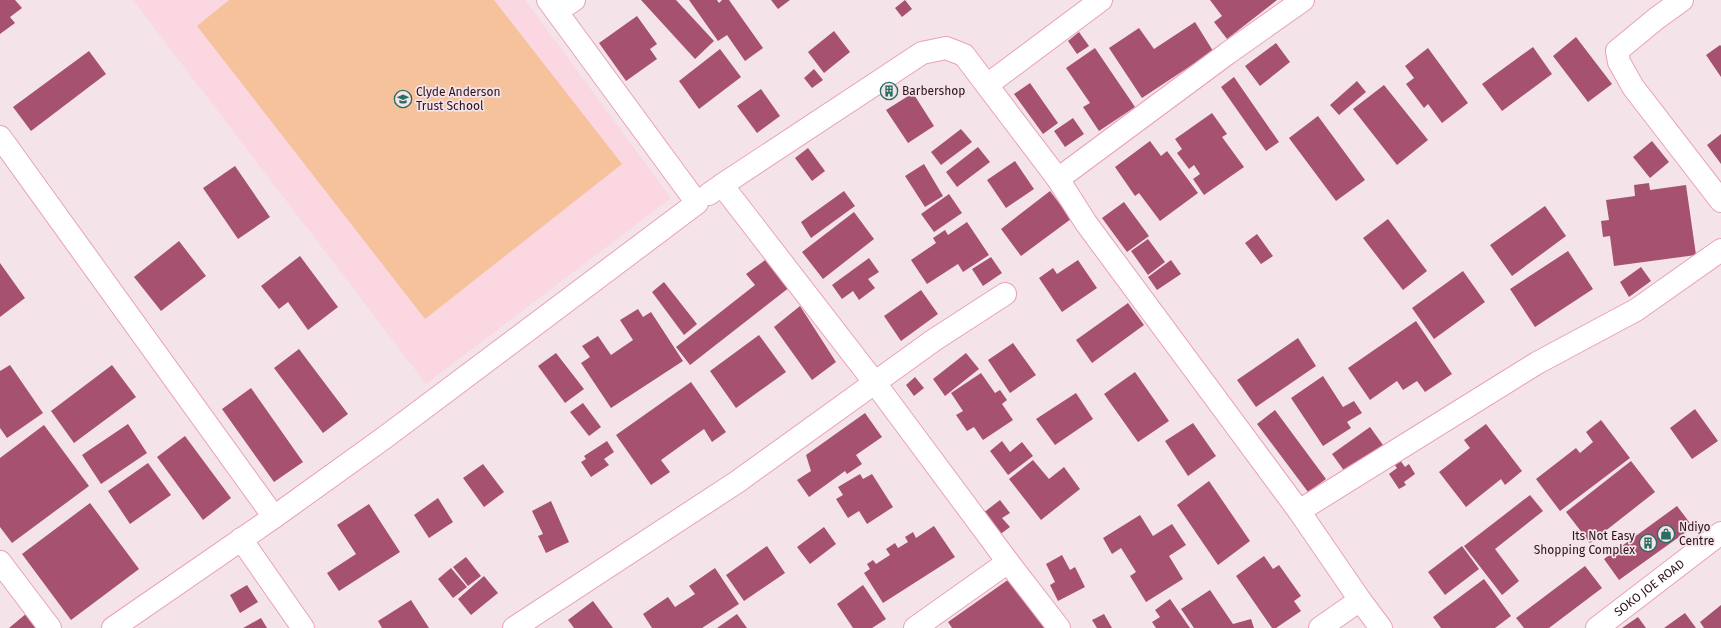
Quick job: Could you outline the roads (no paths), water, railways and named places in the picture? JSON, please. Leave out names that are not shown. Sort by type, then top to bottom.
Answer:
[{"type":"street","points":[[987,85],[1101,0]]},
{"type":"street","points":[[1058,179],[1302,0]]},
{"type":"street","points":[[1682,0],[1657,18],[1618,51],[1619,62],[1633,87],[1721,201]]},
{"type":"street","points":[[560,4],[697,203]]},
{"type":"street","points":[[113,628],[274,517],[384,438],[722,185],[922,53],[946,48],[964,55],[1058,179],[1086,223],[1299,511],[1381,628]]},
{"type":"street","points":[[0,137],[274,517]]},
{"type":"street","points":[[722,185],[875,383],[1059,628]]},
{"type":"street","points":[[1299,511],[1537,363],[1636,310],[1721,250]]},
{"type":"street","points":[[514,628],[737,482],[934,340],[1005,294]]},
{"type":"street","name":"SOKO JOE ROAD","points":[[1597,628],[1721,533]]},
{"type":"street","points":[[241,539],[303,628]]},
{"type":"street","points":[[0,562],[50,628]]},
{"type":"street","points":[[916,628],[1008,562]]},
{"type":"street","points":[[1320,628],[1360,600]]},
{"type":"place","name":"Barbershop","points":[[889,91]]},
{"type":"place","name":"Clyde Anderson Trust School","points":[[403,99]]},
{"type":"place","name":"Ndiyo Centre","points":[[1666,534]]},
{"type":"place","name":"Its Not Easy Shopping Complex","points":[[1648,543]]}]
